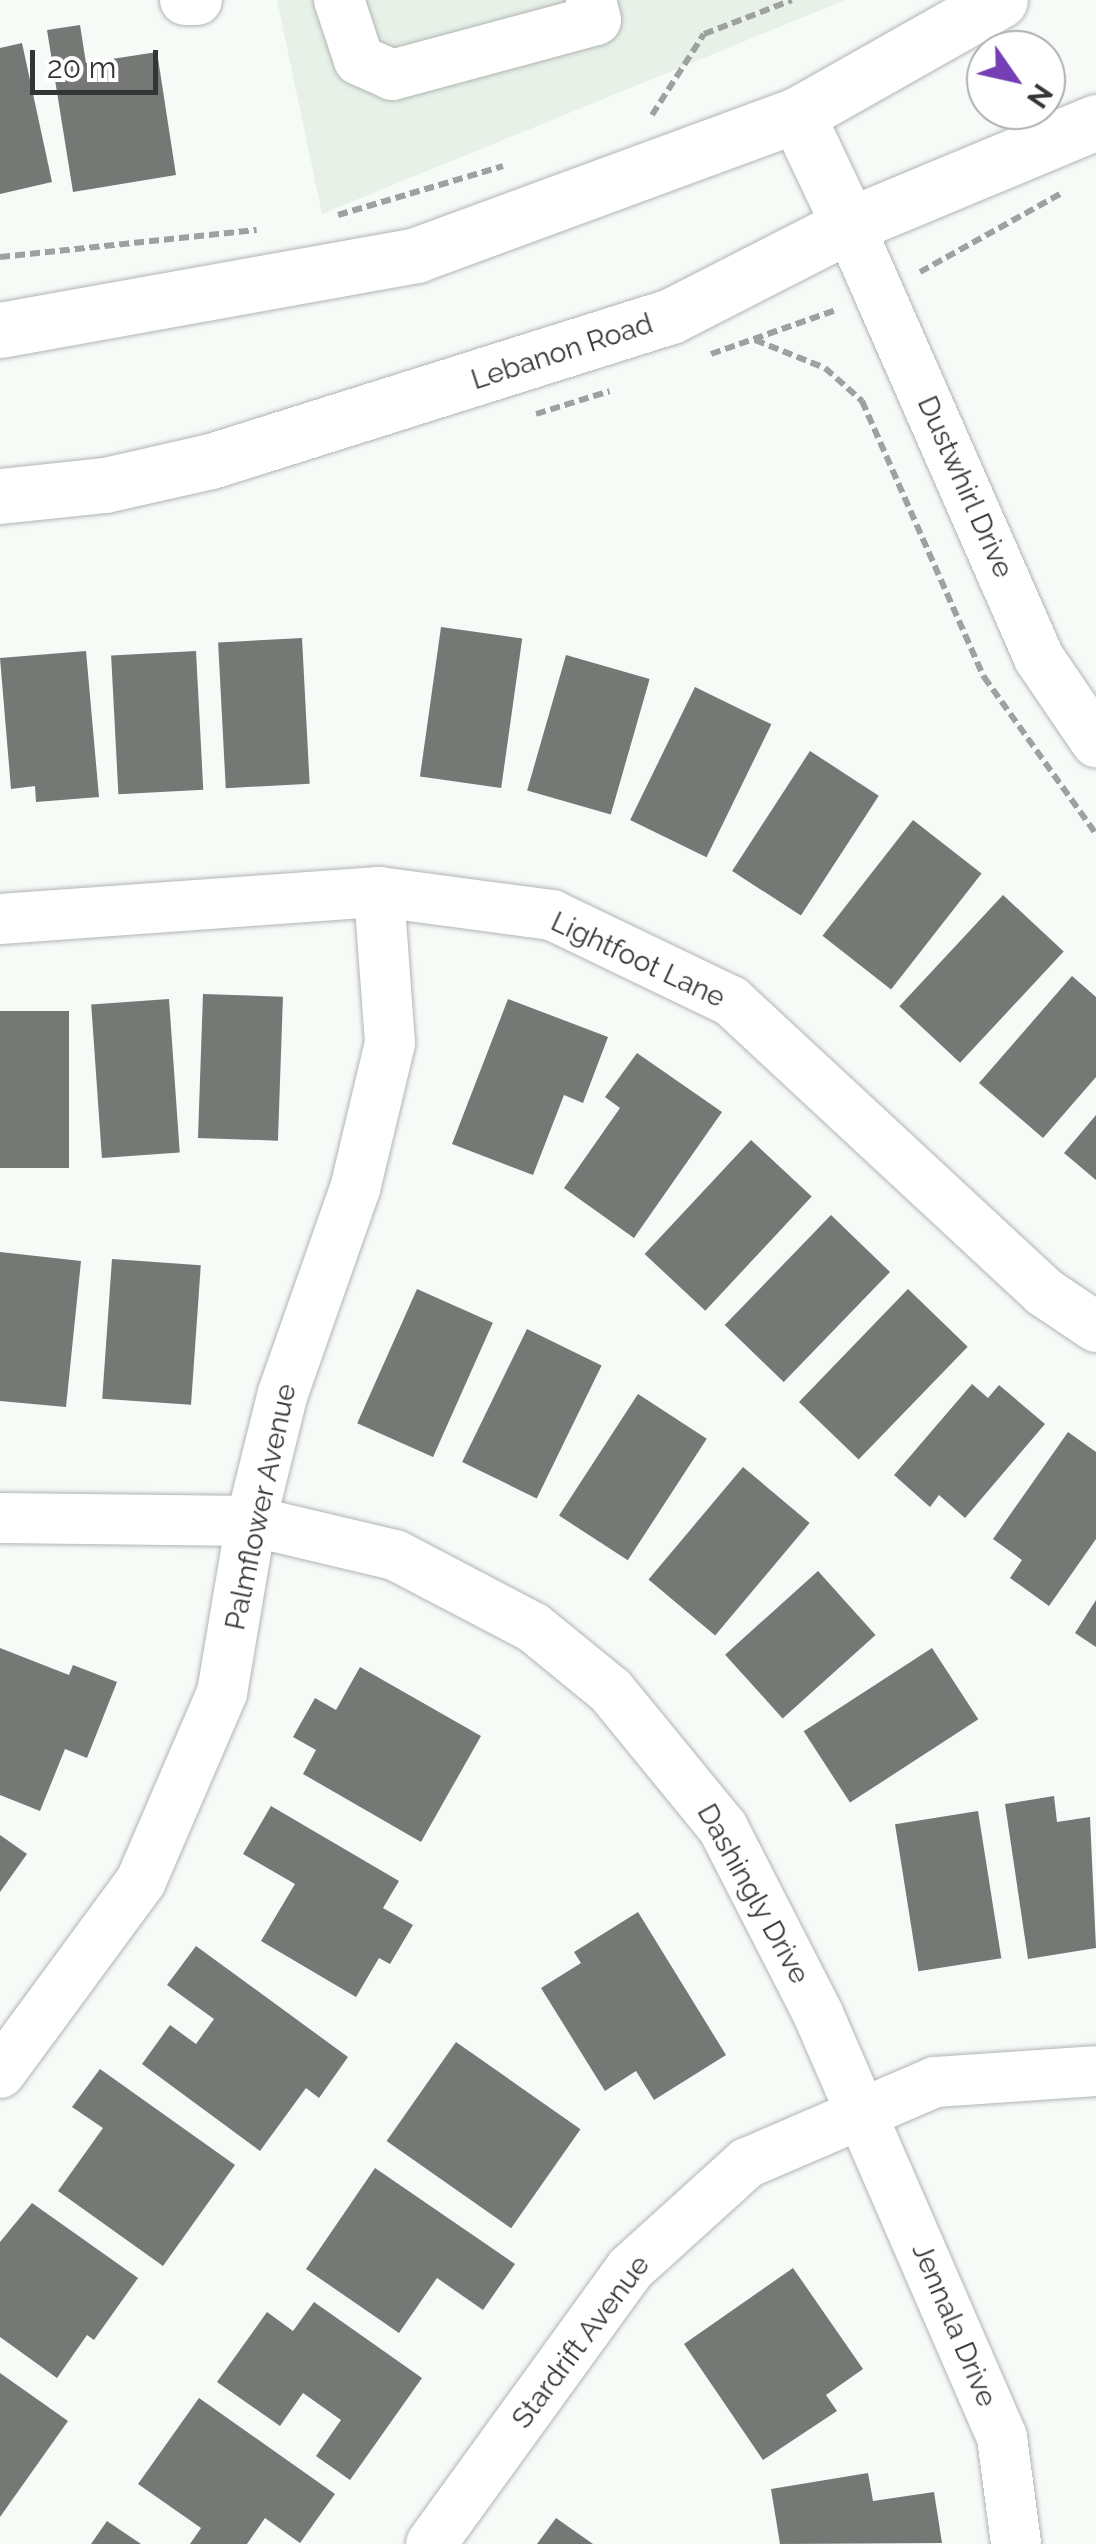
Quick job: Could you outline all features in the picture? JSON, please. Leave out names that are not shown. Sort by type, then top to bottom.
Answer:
[{"type":"main road","points":[[0,330],[416,256],[797,115],[1000,0]]},
{"type":"main road","points":[[797,115],[848,225]]},
{"type":"main road","name":"Lebanon Road","points":[[0,496],[106,486],[211,461],[453,388],[671,316],[848,225],[1096,122]]},
{"type":"street","points":[[185,0],[197,0]]},
{"type":"street","points":[[340,0],[359,60],[392,75],[596,20],[591,0]]},
{"type":"street","name":"Dustwhirl Drive","points":[[848,225],[1040,658],[1096,742]]},
{"type":"street","name":"Lightfoot Lane","points":[[0,920],[379,892],[552,915],[731,1002],[1044,1292],[1096,1327]]},
{"type":"street","name":"Palmflower Avenue","points":[[0,2072],[141,1881],[222,1693],[251,1521],[283,1393],[354,1190],[390,1043],[379,892]]},
{"type":"street","name":"Dashingly Drive","points":[[0,1518],[251,1521],[395,1555],[469,1589],[534,1628],[611,1691],[723,1828],[864,2113]]},
{"type":"street","name":"Stardrift Avenue","points":[[431,2544],[630,2270],[747,2163],[935,2082],[1096,2071]]},
{"type":"street","name":"Jennala Drive","points":[[864,2113],[1002,2437],[1016,2544]]},
{"type":"path","points":[[637,121],[654,115],[704,34],[792,0]]},
{"type":"path","points":[[325,219],[516,162]]},
{"type":"path","points":[[0,257],[268,230]]},
{"type":"path","points":[[754,339],[825,368],[862,401],[984,677],[1096,834]]},
{"type":"shaded area","points":[[277,0],[845,0],[322,214]]},
{"type":"building","points":[[80,25],[86,63],[157,52],[176,175],[73,192],[47,30]]},
{"type":"building","points":[[22,43],[52,182],[0,194],[0,48]]},
{"type":"building","points":[[441,627],[522,638],[501,788],[420,777]]},
{"type":"building","points":[[302,638],[310,784],[226,788],[218,642]]},
{"type":"building","points":[[86,651],[99,797],[36,802],[35,786],[11,789],[0,658]]},
{"type":"building","points":[[196,651],[203,790],[118,794],[111,655]]},
{"type":"building","points":[[566,655],[650,679],[611,815],[527,791]]},
{"type":"building","points":[[695,687],[771,724],[707,857],[630,820]]},
{"type":"building","points":[[810,751],[879,796],[801,916],[732,871]]},
{"type":"building","points":[[913,820],[982,874],[891,989],[822,936]]},
{"type":"building","points":[[1003,895],[1064,952],[960,1063],[899,1006]]},
{"type":"building","points":[[1072,976],[1096,997],[1096,1077],[1043,1138],[979,1083]]},
{"type":"building","points":[[203,994],[283,997],[278,1141],[198,1138]]},
{"type":"building","points":[[169,999],[180,1153],[102,1158],[91,1004]]},
{"type":"building","points":[[508,999],[608,1037],[583,1103],[564,1095],[533,1175],[452,1144]]},
{"type":"building","points":[[0,1011],[69,1011],[69,1168],[0,1168]]},
{"type":"building","points":[[637,1053],[722,1112],[634,1238],[564,1188],[620,1108],[605,1097]]},
{"type":"building","points":[[1096,1115],[1096,1180],[1064,1153]]},
{"type":"building","points":[[751,1140],[812,1197],[705,1311],[645,1254]]},
{"type":"building","points":[[831,1215],[890,1272],[784,1382],[725,1325]]},
{"type":"building","points":[[0,1252],[81,1261],[66,1407],[0,1401]]},
{"type":"building","points":[[112,1259],[201,1265],[191,1405],[102,1399]]},
{"type":"building","points":[[417,1289],[493,1323],[433,1457],[357,1423]]},
{"type":"building","points":[[908,1289],[968,1347],[859,1460],[799,1402]]},
{"type":"building","points":[[527,1329],[602,1365],[537,1498],[462,1462]]},
{"type":"building","points":[[972,1384],[988,1398],[999,1385],[1045,1424],[965,1518],[939,1495],[930,1507],[894,1475]]},
{"type":"building","points":[[638,1394],[707,1439],[628,1560],[559,1516]]},
{"type":"building","points":[[1068,1432],[1096,1452],[1096,1539],[1049,1606],[1010,1578],[1022,1560],[993,1539]]},
{"type":"building","points":[[743,1467],[810,1523],[715,1636],[649,1580]]},
{"type":"building","points":[[818,1571],[876,1635],[783,1719],[725,1655]]},
{"type":"building","points":[[1096,1600],[1096,1647],[1075,1633]]},
{"type":"building","points":[[0,1648],[69,1675],[73,1665],[117,1682],[87,1758],[65,1749],[40,1811],[0,1795]]},
{"type":"building","points":[[932,1648],[978,1719],[850,1803],[804,1731]]},
{"type":"building","points":[[360,1667],[481,1736],[421,1842],[303,1774],[316,1750],[293,1737],[315,1698],[336,1710]]},
{"type":"building","points":[[1054,1796],[1057,1822],[1090,1817],[1096,1948],[1028,1959],[1005,1804]]},
{"type":"building","points":[[271,1806],[399,1881],[383,1908],[413,1925],[390,1964],[379,1958],[356,1997],[261,1941],[295,1884],[243,1854]]},
{"type":"building","points":[[978,1811],[1001,1958],[918,1971],[895,1824]]},
{"type":"building","points":[[0,1835],[27,1854],[0,1892]]},
{"type":"building","points":[[638,1912],[726,2055],[654,2100],[636,2071],[605,2091],[541,1988],[581,1963],[574,1952]]},
{"type":"building","points":[[196,1946],[348,2057],[319,2098],[306,2088],[260,2151],[142,2064],[170,2025],[196,2044],[214,2019],[167,1985]]},
{"type":"building","points":[[456,2042],[581,2129],[511,2228],[387,2141]]},
{"type":"building","points":[[100,2069],[235,2165],[163,2266],[58,2191],[103,2128],[72,2107]]},
{"type":"building","points":[[375,2168],[515,2264],[483,2310],[437,2278],[399,2333],[306,2269]]},
{"type":"building","points":[[32,2203],[138,2278],[94,2340],[87,2335],[57,2378],[0,2337],[0,2242]]},
{"type":"building","points":[[793,2268],[863,2369],[826,2395],[837,2411],[763,2460],[684,2344]]},
{"type":"building","points":[[314,2302],[422,2378],[350,2480],[316,2456],[341,2420],[303,2393],[280,2426],[217,2382],[267,2312],[293,2331]]},
{"type":"building","points":[[0,2373],[68,2421],[0,2517]]},
{"type":"building","points":[[199,2398],[335,2494],[300,2543],[265,2518],[247,2544],[190,2544],[201,2528],[138,2484]]},
{"type":"building","points":[[868,2473],[873,2501],[934,2492],[942,2543],[780,2544],[771,2489]]},
{"type":"building","points":[[556,2518],[593,2544],[537,2544]]},
{"type":"building","points":[[107,2521],[141,2544],[91,2544]]}]
